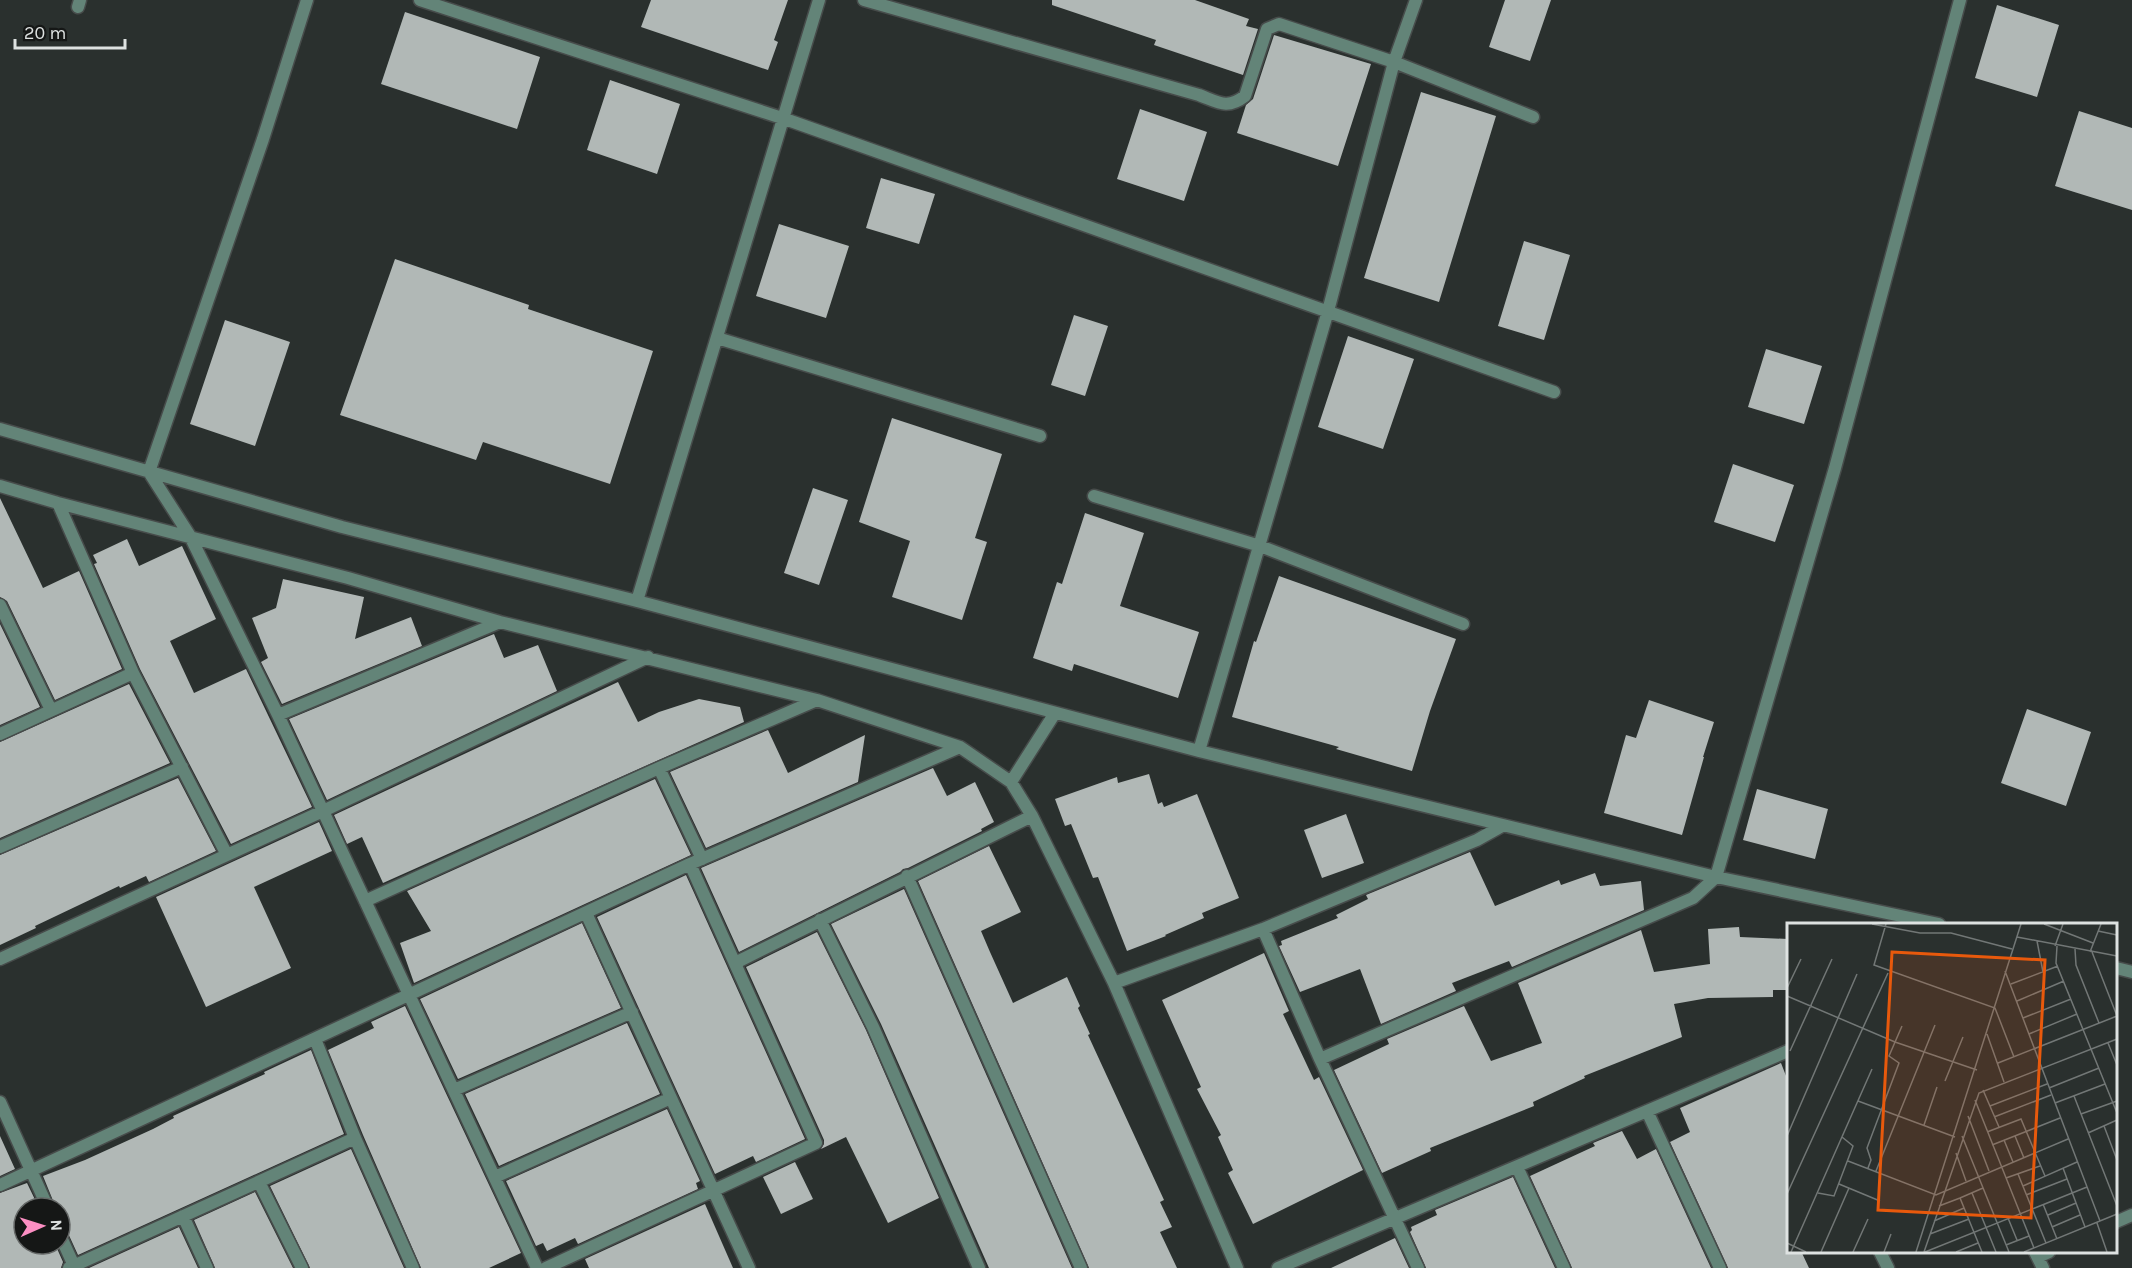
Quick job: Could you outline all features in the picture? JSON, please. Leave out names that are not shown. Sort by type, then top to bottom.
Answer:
[{"type":"street","points":[[149,472],[263,140],[307,0]]},
{"type":"street","points":[[420,0],[785,118],[1554,392]]},
{"type":"street","points":[[638,601],[819,0]]},
{"type":"street","points":[[864,0],[1199,95],[1226,105],[1245,96],[1267,29],[1279,24],[1394,62],[1533,117]]},
{"type":"street","points":[[1199,752],[1328,311],[1394,62],[1416,0]]},
{"type":"street","points":[[1320,1059],[1693,898],[1716,877],[1836,468],[1960,0]]},
{"type":"street","points":[[717,338],[1040,436]]},
{"type":"street","points":[[0,429],[342,527],[638,601],[1199,752],[1716,877],[1934,923]]},
{"type":"street","points":[[149,472],[190,536],[278,715],[537,1268]]},
{"type":"street","points":[[0,486],[500,622],[817,700],[960,747],[1011,782],[1032,816],[1114,983],[1237,1268]]},
{"type":"street","points":[[1094,496],[1260,546],[1463,624]]},
{"type":"street","points":[[58,503],[133,673],[227,855]]},
{"type":"street","points":[[0,605],[51,710]]},
{"type":"street","points":[[278,715],[500,622]]},
{"type":"street","points":[[0,959],[323,811],[648,657]]},
{"type":"street","points":[[0,734],[133,673]]},
{"type":"street","points":[[365,901],[659,768],[817,700]]},
{"type":"street","points":[[1011,782],[1055,713]]},
{"type":"street","points":[[0,1185],[696,862],[960,747]]},
{"type":"street","points":[[0,847],[182,767]]},
{"type":"street","points":[[546,1268],[816,1143],[735,963],[659,768]]},
{"type":"street","points":[[735,963],[1032,816]]},
{"type":"street","points":[[1114,983],[1263,929],[1477,840],[1502,826]]},
{"type":"street","points":[[907,876],[1081,1268]]},
{"type":"street","points":[[586,913],[749,1268]]},
{"type":"street","points":[[820,920],[873,1027],[979,1268]]},
{"type":"street","points":[[1263,929],[1320,1059],[1418,1268]]},
{"type":"street","points":[[2117,968],[2132,972]]},
{"type":"street","points":[[454,1090],[632,1012]]},
{"type":"street","points":[[315,1039],[355,1138],[413,1268]]},
{"type":"street","points":[[1278,1268],[1647,1111],[1787,1054]]},
{"type":"street","points":[[495,1178],[671,1098]]},
{"type":"street","points":[[0,1102],[42,1196]]},
{"type":"street","points":[[1647,1111],[1720,1268]]},
{"type":"street","points":[[73,1267],[355,1138]]},
{"type":"street","points":[[1517,1167],[1564,1268]]},
{"type":"street","points":[[259,1182],[302,1268]]},
{"type":"street","points":[[2117,1221],[2132,1215]]},
{"type":"street","points":[[183,1216],[207,1268]]},
{"type":"street","points":[[1881,1253],[1888,1268]]},
{"type":"building","points":[[651,0],[788,0],[774,40],[778,42],[768,70],[641,27]]},
{"type":"building","points":[[1052,0],[1195,0],[1249,19],[1246,26],[1258,29],[1243,75],[1154,45],[1156,40],[1052,5]]},
{"type":"building","points":[[1505,0],[1551,0],[1530,61],[1489,47]]},
{"type":"building","points":[[1997,5],[2059,25],[2037,97],[1975,78]]},
{"type":"building","points":[[405,12],[540,57],[517,129],[381,84]]},
{"type":"building","points":[[1274,35],[1371,64],[1338,166],[1237,133],[1246,105],[1253,99]]},
{"type":"building","points":[[610,80],[680,104],[657,174],[587,150]]},
{"type":"building","points":[[1421,92],[1496,116],[1439,302],[1364,278]]},
{"type":"building","points":[[1140,109],[1207,132],[1184,201],[1117,179]]},
{"type":"building","points":[[2079,111],[2132,128],[2132,210],[2055,186]]},
{"type":"building","points":[[881,178],[935,194],[919,244],[866,228]]},
{"type":"building","points":[[779,224],[849,246],[826,318],[756,296]]},
{"type":"building","points":[[1524,241],[1570,255],[1544,340],[1498,326]]},
{"type":"building","points":[[395,259],[529,305],[528,309],[653,351],[610,484],[483,442],[476,460],[340,415]]},
{"type":"building","points":[[1074,315],[1108,326],[1085,396],[1051,385]]},
{"type":"building","points":[[225,320],[290,342],[255,446],[190,424]]},
{"type":"building","points":[[1348,336],[1414,359],[1383,449],[1318,427]]},
{"type":"building","points":[[1766,349],[1822,366],[1804,424],[1748,407]]},
{"type":"building","points":[[892,418],[1002,454],[975,538],[987,542],[962,620],[892,597],[910,541],[859,522]]},
{"type":"building","points":[[1733,464],[1794,485],[1775,542],[1714,522]]},
{"type":"building","points":[[813,488],[848,500],[819,585],[784,573]]},
{"type":"building","points":[[0,498],[43,588],[79,571],[122,669],[55,700],[7,601],[0,597]]},
{"type":"building","points":[[1085,513],[1144,533],[1120,606],[1199,632],[1178,698],[1074,664],[1072,671],[1033,658],[1057,582],[1062,584]]},
{"type":"building","points":[[127,539],[139,566],[182,546],[216,619],[170,641],[194,693],[246,669],[312,807],[231,844],[140,669],[94,564],[97,563],[93,555]]},
{"type":"building","points":[[1279,576],[1456,639],[1430,711],[1412,771],[1336,749],[1339,747],[1232,717],[1254,641],[1256,642]]},
{"type":"building","points":[[283,579],[364,597],[355,639],[411,617],[422,646],[282,704],[261,662],[268,658],[252,618],[276,608]]},
{"type":"building","points":[[0,624],[40,707],[0,725]]},
{"type":"building","points":[[494,634],[504,658],[538,645],[557,691],[327,800],[289,719]]},
{"type":"building","points":[[618,682],[638,722],[659,712],[699,699],[740,707],[744,722],[383,883],[362,837],[347,844],[334,815]]},
{"type":"building","points":[[129,684],[170,763],[0,838],[0,742]]},
{"type":"building","points":[[1649,700],[1714,722],[1682,835],[1604,813],[1626,735],[1636,738]]},
{"type":"building","points":[[2027,709],[2091,732],[2066,806],[2001,783]]},
{"type":"building","points":[[768,730],[788,773],[865,735],[858,782],[706,848],[670,772]]},
{"type":"building","points":[[933,768],[947,796],[975,782],[994,822],[981,829],[982,831],[739,952],[701,868]]},
{"type":"building","points":[[1149,774],[1158,804],[1162,802],[1164,807],[1197,794],[1239,898],[1202,913],[1204,918],[1166,936],[1127,951],[1098,877],[1093,878],[1071,824],[1065,826],[1055,799],[1117,777],[1118,783]]},
{"type":"building","points":[[178,778],[216,851],[149,882],[146,876],[120,888],[119,886],[0,945],[0,855]]},
{"type":"building","points":[[655,779],[691,855],[414,983],[400,943],[431,931],[407,891]]},
{"type":"building","points":[[1757,789],[1828,809],[1815,859],[1743,840]]},
{"type":"building","points":[[1346,814],[1364,863],[1322,878],[1304,830]]},
{"type":"building","points":[[319,822],[332,851],[254,887],[291,968],[206,1007],[156,897]]},
{"type":"building","points":[[989,846],[1021,912],[981,931],[990,952],[1013,1003],[1067,977],[1080,1006],[1078,1008],[1090,1034],[1088,1035],[1164,1200],[1160,1202],[1172,1227],[1160,1232],[1177,1268],[1089,1268],[918,881]]},
{"type":"building","points":[[1470,852],[1495,906],[1559,880],[1561,885],[1595,873],[1600,886],[1641,881],[1644,910],[1512,967],[1509,961],[1452,983],[1456,991],[1381,1024],[1360,969],[1300,992],[1279,946],[1282,945],[1281,941],[1338,918],[1336,915],[1368,899],[1366,895]]},
{"type":"building","points":[[686,875],[805,1139],[756,1162],[753,1156],[715,1174],[597,917]]},
{"type":"building","points":[[904,889],[1072,1268],[989,1268],[881,1024],[831,924]]},
{"type":"building","points":[[582,923],[621,1008],[458,1079],[420,999]]},
{"type":"building","points":[[1739,927],[1740,937],[1787,939],[1787,990],[1773,990],[1773,997],[1708,998],[1674,1004],[1682,1037],[1584,1076],[1585,1078],[1533,1102],[1534,1106],[1430,1148],[1431,1151],[1382,1173],[1334,1070],[1389,1044],[1387,1039],[1464,1006],[1491,1061],[1542,1043],[1518,983],[1641,930],[1654,972],[1710,964],[1708,929]]},
{"type":"building","points":[[817,932],[866,1030],[939,1198],[888,1223],[846,1137],[821,1149],[824,1140],[746,967]]},
{"type":"building","points":[[1264,953],[1289,1011],[1283,1014],[1314,1080],[1319,1077],[1363,1170],[1253,1224],[1228,1173],[1233,1170],[1218,1137],[1221,1135],[1197,1089],[1201,1087],[1162,1000]]},
{"type":"building","points":[[405,1006],[521,1253],[489,1268],[421,1268],[328,1050],[374,1028],[371,1022]]},
{"type":"building","points":[[627,1023],[660,1094],[499,1166],[465,1094]]},
{"type":"building","points":[[311,1050],[344,1134],[78,1255],[72,1242],[72,1196],[51,1196],[43,1176],[153,1129],[174,1118],[173,1116],[265,1074],[264,1072]]},
{"type":"building","points":[[1781,1063],[1787,1078],[1787,1253],[1802,1253],[1809,1268],[1728,1268],[1670,1142],[1690,1132],[1680,1108]]},
{"type":"building","points":[[667,1109],[700,1181],[696,1183],[698,1189],[578,1244],[575,1238],[547,1251],[543,1243],[536,1246],[506,1181]]},
{"type":"building","points":[[1622,1131],[1637,1159],[1656,1149],[1711,1268],[1572,1268],[1530,1176],[1595,1146],[1593,1143]]},
{"type":"building","points":[[0,1136],[15,1169],[0,1176]]},
{"type":"building","points":[[351,1149],[404,1268],[310,1268],[270,1186]]},
{"type":"building","points":[[795,1162],[813,1199],[781,1214],[763,1177]]},
{"type":"building","points":[[1513,1177],[1555,1268],[1426,1268],[1410,1232],[1411,1227],[1437,1215],[1435,1210]]},
{"type":"building","points":[[27,1183],[33,1196],[12,1196],[12,1256],[60,1256],[63,1262],[61,1268],[0,1268],[0,1193]]},
{"type":"building","points":[[255,1192],[293,1268],[215,1268],[194,1220]]},
{"type":"building","points":[[705,1204],[733,1268],[589,1268],[585,1259]]},
{"type":"building","points":[[179,1227],[198,1268],[89,1268]]},
{"type":"building","points":[[1395,1238],[1409,1268],[1331,1268]]}]
